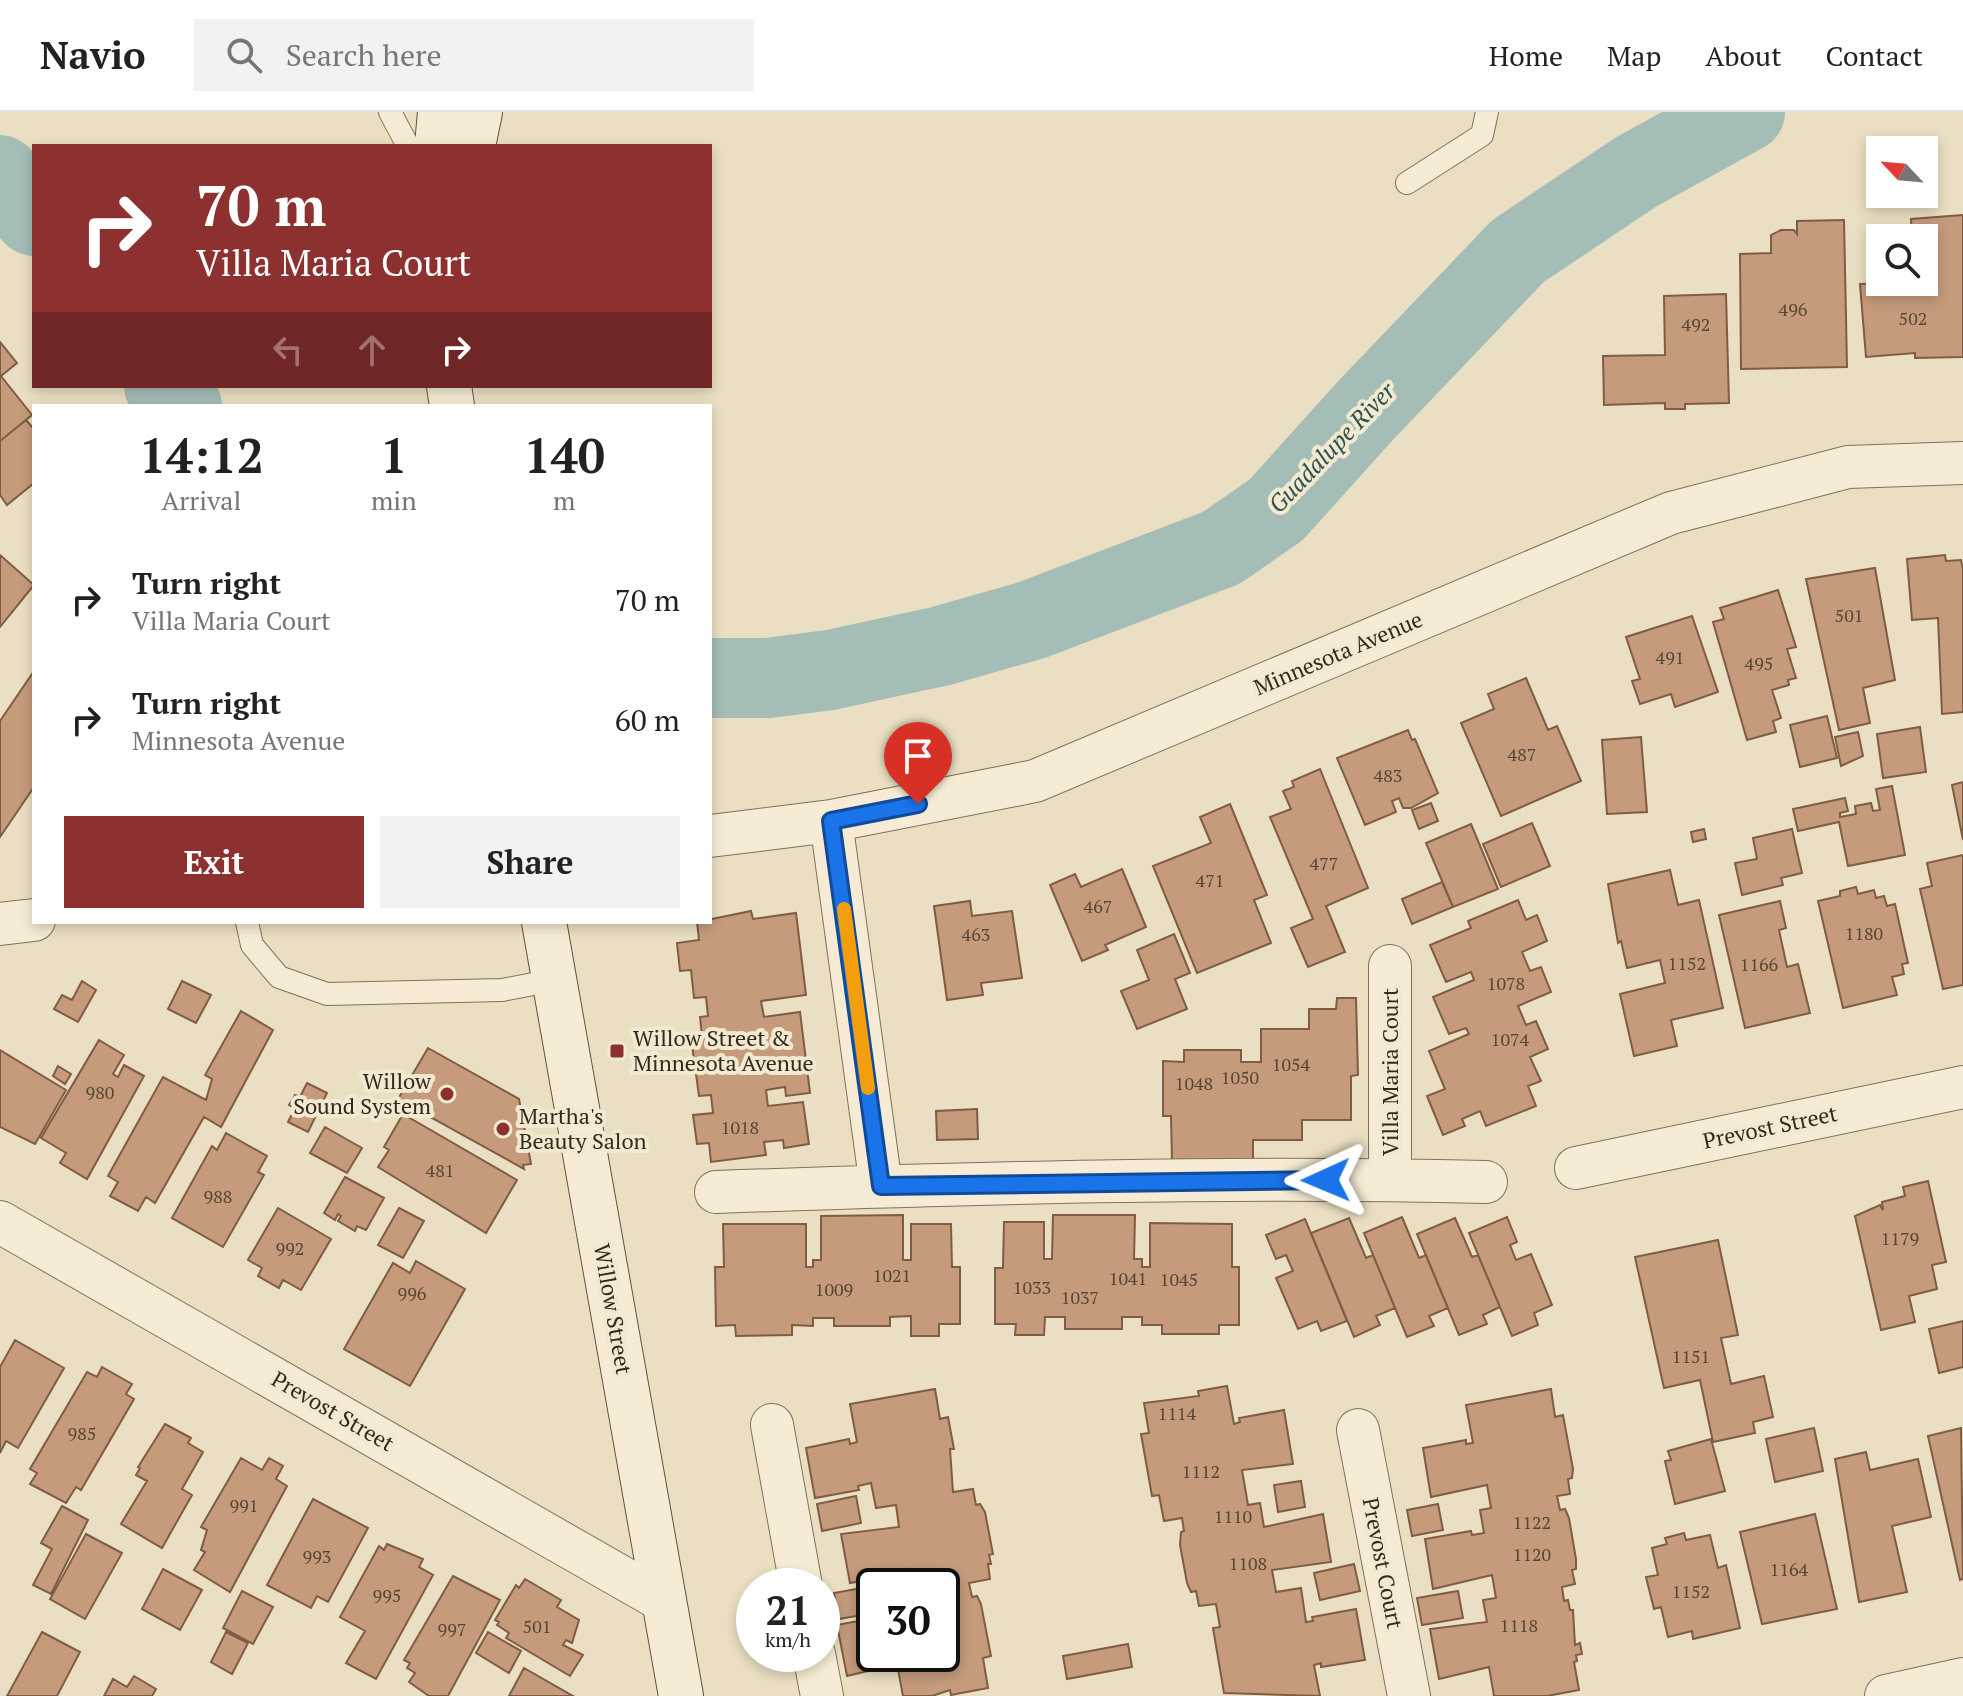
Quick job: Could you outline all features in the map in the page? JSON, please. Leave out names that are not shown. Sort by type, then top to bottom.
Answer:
[{"type":"main road","points":[[437,144],[440,112]]},
{"type":"main road","points":[[473,144],[480,112]]},
{"type":"main road","name":"Willow Street","points":[[544,924],[681,1696]]},
{"type":"street","name":"Minnesota Avenue","points":[[712,836],[831,821],[1035,781],[1671,513],[1848,467],[1963,463]]},
{"type":"street","points":[[831,821],[881,1186]]},
{"type":"street","points":[[0,924],[32,920]]},
{"type":"street","name":"Villa Maria Court","points":[[1390,966],[1390,1179]]},
{"type":"street","name":"Prevost Street","points":[[1576,1168],[1963,1087]]},
{"type":"street","name":"Villa Maria Court","points":[[716,1192],[881,1186],[1390,1179],[1486,1182]]},
{"type":"street","name":"Prevost Street","points":[[0,1222],[665,1602]]},
{"type":"street","points":[[772,1425],[798,1568]]},
{"type":"street","name":"Prevost Court","points":[[1358,1430],[1409,1696]]},
{"type":"street","points":[[817,1672],[822,1696]]},
{"type":"street","points":[[1886,1696],[1963,1679]]},
{"type":"lane","points":[[390,112],[407,144]]},
{"type":"lane","points":[[1407,183],[1482,135],[1487,112]]},
{"type":"lane","points":[[247,924],[252,945],[279,977],[327,994],[502,990],[554,980]]},
{"type":"building","points":[[1963,215],[1963,357],[1915,358],[1915,353],[1866,357],[1860,284],[1866,284],[1866,296],[1938,296],[1938,224],[1911,224],[1911,219]]},
{"type":"building","points":[[1844,220],[1847,367],[1741,369],[1740,254],[1771,253],[1771,235],[1781,230],[1794,230],[1797,234],[1797,221]]},
{"type":"building","points":[[1726,294],[1729,403],[1685,404],[1685,409],[1665,409],[1665,403],[1604,405],[1603,356],[1665,355],[1664,296]]},
{"type":"building","points":[[0,342],[17,363],[1,376],[32,415],[0,441]]},
{"type":"building","points":[[26,420],[32,427],[32,485],[7,505],[0,495],[0,441]]},
{"type":"building","points":[[0,555],[32,583],[32,587],[0,627]]},
{"type":"building","points":[[1945,555],[1946,561],[1961,560],[1963,569],[1963,712],[1942,714],[1938,618],[1912,620],[1907,559]]},
{"type":"building","points":[[1875,568],[1895,680],[1863,688],[1870,723],[1839,730],[1806,579]]},
{"type":"building","points":[[1778,590],[1796,647],[1787,649],[1796,678],[1788,680],[1789,685],[1772,690],[1781,718],[1773,721],[1776,732],[1747,740],[1713,622],[1724,619],[1720,608]]},
{"type":"building","points":[[1692,616],[1718,692],[1675,707],[1671,694],[1640,704],[1632,681],[1640,679],[1626,637]]},
{"type":"building","points":[[32,674],[32,790],[0,837],[0,721]]},
{"type":"building","points":[[1526,678],[1548,730],[1557,726],[1581,781],[1501,816],[1461,723],[1494,709],[1488,694]]},
{"type":"building","points":[[1827,716],[1837,758],[1800,767],[1790,725]]},
{"type":"building","points":[[1920,727],[1926,772],[1883,778],[1877,734]]},
{"type":"building","points":[[1408,730],[1412,740],[1415,739],[1438,793],[1411,808],[1403,808],[1399,798],[1392,801],[1396,812],[1365,825],[1337,758]]},
{"type":"building","points":[[1858,732],[1863,756],[1841,766],[1835,737]]},
{"type":"building","points":[[1641,737],[1647,812],[1607,814],[1602,740]]},
{"type":"building","points":[[1320,769],[1368,888],[1326,906],[1345,952],[1308,967],[1291,928],[1313,919],[1270,817],[1291,809],[1283,791],[1294,787],[1292,781]]},
{"type":"building","points":[[1963,782],[1963,840],[1952,785]]},
{"type":"building","points":[[1892,786],[1905,855],[1848,866],[1839,822],[1798,831],[1793,809],[1845,798],[1848,811],[1840,813],[1840,817],[1856,814],[1855,806],[1871,803],[1873,811],[1880,810],[1876,789]]},
{"type":"building","points":[[1431,803],[1438,821],[1419,829],[1412,810]]},
{"type":"building","points":[[1230,804],[1267,895],[1254,900],[1271,943],[1197,973],[1153,866],[1211,843],[1200,817]]},
{"type":"building","points":[[1532,823],[1550,866],[1501,887],[1483,844]]},
{"type":"building","points":[[1471,824],[1498,889],[1453,907],[1426,843]]},
{"type":"building","points":[[1704,829],[1706,839],[1693,842],[1691,832]]},
{"type":"building","points":[[1792,829],[1802,873],[1781,878],[1783,885],[1742,895],[1735,863],[1757,859],[1753,838]]},
{"type":"building","points":[[1963,855],[1963,985],[1943,989],[1920,889],[1932,886],[1927,863]]},
{"type":"building","points":[[1122,869],[1146,927],[1105,945],[1108,950],[1082,961],[1050,885],[1075,874],[1081,887]]},
{"type":"building","points":[[1670,870],[1678,905],[1699,900],[1723,1008],[1671,1020],[1677,1046],[1634,1056],[1620,994],[1665,983],[1660,960],[1627,968],[1621,941],[1618,943],[1608,884]]},
{"type":"building","points":[[1442,882],[1453,907],[1412,924],[1402,899]]},
{"type":"building","points":[[1856,887],[1858,894],[1874,890],[1876,898],[1884,896],[1887,906],[1895,904],[1908,963],[1902,964],[1904,974],[1892,977],[1897,995],[1843,1008],[1818,901],[1840,896],[1840,891]]},
{"type":"building","points":[[1518,900],[1526,920],[1537,915],[1547,941],[1522,952],[1530,971],[1541,967],[1551,992],[1518,1006],[1526,1025],[1536,1021],[1548,1049],[1530,1057],[1541,1081],[1528,1086],[1536,1106],[1486,1126],[1480,1111],[1462,1119],[1465,1126],[1443,1135],[1427,1096],[1445,1089],[1429,1051],[1469,1034],[1466,1028],[1449,1034],[1433,997],[1474,980],[1471,972],[1446,982],[1430,945],[1471,928],[1468,921]]},
{"type":"building","points":[[970,901],[972,916],[1012,911],[1022,978],[981,983],[983,995],[947,1000],[934,906]]},
{"type":"building","points":[[1780,901],[1786,928],[1779,930],[1787,967],[1798,964],[1810,1013],[1745,1028],[1719,915]]},
{"type":"building","points":[[751,911],[753,919],[796,913],[806,995],[761,1001],[764,1017],[800,1012],[810,1093],[786,1096],[785,1087],[766,1090],[768,1106],[803,1102],[809,1144],[784,1148],[783,1140],[764,1142],[766,1155],[711,1162],[709,1143],[697,1144],[693,1115],[713,1113],[711,1095],[699,1096],[691,1038],[702,1036],[700,1017],[708,1016],[706,997],[694,998],[691,970],[680,971],[677,943],[699,940],[697,924],[712,924],[712,919]]},
{"type":"building","points":[[1174,934],[1190,973],[1175,979],[1187,1009],[1137,1029],[1121,991],[1149,980],[1137,950]]},
{"type":"building","points":[[82,981],[96,990],[78,1022],[54,1009],[62,995],[72,1000]]},
{"type":"building","points":[[182,981],[211,995],[196,1023],[168,1009]]},
{"type":"building","points":[[1337,998],[1356,998],[1358,1075],[1351,1076],[1351,1120],[1302,1120],[1302,1140],[1253,1140],[1253,1160],[1172,1161],[1171,1116],[1163,1116],[1163,1061],[1184,1062],[1184,1050],[1241,1050],[1241,1062],[1261,1062],[1261,1029],[1309,1029],[1309,1009],[1336,1009]]},
{"type":"building","points":[[241,1011],[273,1030],[221,1127],[204,1117],[155,1203],[146,1197],[138,1211],[110,1196],[118,1182],[108,1176],[163,1077],[206,1100],[212,1079],[205,1075]]},
{"type":"building","points":[[99,1040],[124,1055],[113,1074],[118,1077],[124,1065],[144,1076],[87,1179],[60,1163],[66,1153],[41,1138]]},
{"type":"building","points":[[428,1048],[519,1099],[531,1164],[523,1165],[524,1169],[398,1099]]},
{"type":"building","points":[[0,1050],[66,1090],[35,1144],[0,1127]]},
{"type":"building","points":[[58,1066],[71,1074],[65,1084],[53,1076]]},
{"type":"building","points":[[307,1083],[327,1093],[308,1132],[288,1122],[295,1108],[289,1105],[295,1095],[300,1097]]},
{"type":"building","points":[[977,1109],[978,1139],[937,1140],[936,1111]]},
{"type":"building","points":[[403,1114],[517,1180],[486,1233],[378,1167],[389,1150],[384,1147]]},
{"type":"building","points":[[325,1127],[362,1148],[347,1173],[310,1153]]},
{"type":"building","points":[[226,1133],[267,1156],[258,1172],[264,1175],[223,1247],[172,1218],[212,1146],[217,1150]]},
{"type":"building","points":[[345,1177],[384,1198],[366,1230],[357,1226],[355,1231],[338,1221],[341,1216],[338,1214],[335,1220],[324,1213]]},
{"type":"building","points":[[1928,1181],[1946,1262],[1932,1265],[1937,1289],[1909,1296],[1915,1322],[1881,1330],[1855,1216],[1880,1205],[1883,1210],[1882,1202],[1905,1196],[1903,1187]]},
{"type":"building","points":[[278,1208],[331,1239],[301,1290],[283,1280],[279,1288],[258,1276],[262,1268],[248,1260]]},
{"type":"building","points":[[399,1208],[424,1221],[403,1258],[378,1245]]},
{"type":"building","points":[[903,1215],[903,1260],[911,1260],[911,1224],[951,1224],[952,1267],[960,1267],[960,1324],[939,1324],[939,1336],[911,1336],[911,1316],[890,1317],[890,1326],[834,1326],[834,1318],[813,1318],[813,1326],[792,1325],[792,1335],[736,1336],[735,1325],[716,1326],[715,1267],[724,1267],[723,1224],[806,1224],[806,1267],[813,1267],[813,1260],[821,1260],[821,1216]]},
{"type":"building","points":[[1053,1215],[1135,1215],[1134,1259],[1142,1259],[1142,1267],[1150,1267],[1150,1223],[1232,1224],[1232,1267],[1239,1267],[1239,1325],[1219,1325],[1219,1334],[1162,1334],[1162,1325],[1142,1325],[1142,1317],[1122,1317],[1122,1329],[1065,1329],[1065,1317],[1045,1317],[1044,1335],[1015,1335],[1016,1324],[995,1324],[995,1268],[1003,1268],[1004,1222],[1044,1222],[1044,1259],[1052,1259]]},
{"type":"building","points":[[1402,1217],[1419,1258],[1426,1255],[1448,1308],[1429,1316],[1434,1326],[1407,1337],[1364,1233]]},
{"type":"building","points":[[1507,1217],[1517,1242],[1510,1245],[1516,1260],[1531,1254],[1552,1305],[1534,1313],[1538,1325],[1512,1336],[1469,1233]]},
{"type":"building","points":[[1349,1218],[1366,1258],[1373,1255],[1395,1308],[1376,1316],[1380,1325],[1354,1337],[1311,1233]]},
{"type":"building","points":[[1455,1218],[1472,1257],[1478,1255],[1500,1307],[1483,1315],[1487,1324],[1459,1335],[1417,1234]]},
{"type":"building","points":[[1305,1219],[1347,1321],[1321,1331],[1317,1321],[1298,1329],[1276,1278],[1293,1271],[1286,1255],[1276,1259],[1266,1235]]},
{"type":"building","points":[[1718,1240],[1738,1335],[1721,1338],[1731,1384],[1764,1376],[1773,1417],[1753,1422],[1755,1433],[1713,1442],[1700,1380],[1664,1388],[1635,1257]]},
{"type":"building","points":[[416,1261],[465,1289],[410,1386],[344,1349],[393,1263],[410,1273]]},
{"type":"building","points":[[1963,1321],[1963,1367],[1939,1373],[1929,1329]]},
{"type":"building","points":[[15,1340],[64,1368],[18,1448],[6,1441],[0,1453],[0,1367]]},
{"type":"building","points":[[102,1367],[132,1384],[126,1394],[134,1399],[81,1490],[76,1487],[66,1503],[30,1484],[37,1473],[30,1469],[87,1372],[97,1377]]},
{"type":"building","points":[[1227,1386],[1234,1424],[1240,1422],[1239,1418],[1284,1410],[1293,1464],[1242,1470],[1248,1505],[1260,1503],[1264,1527],[1323,1514],[1331,1562],[1272,1570],[1276,1592],[1301,1588],[1306,1622],[1313,1621],[1312,1617],[1356,1609],[1365,1660],[1321,1667],[1321,1663],[1314,1665],[1320,1696],[1224,1693],[1213,1628],[1220,1627],[1216,1604],[1199,1606],[1196,1591],[1191,1592],[1187,1583],[1180,1545],[1181,1532],[1184,1531],[1182,1518],[1164,1521],[1159,1495],[1152,1496],[1141,1434],[1149,1433],[1144,1403],[1199,1396],[1198,1391]]},
{"type":"building","points":[[935,1389],[940,1419],[948,1417],[954,1449],[950,1449],[953,1492],[973,1489],[976,1505],[980,1504],[985,1512],[993,1554],[989,1555],[990,1579],[969,1583],[972,1597],[977,1596],[981,1604],[991,1656],[983,1658],[988,1688],[951,1695],[950,1690],[932,1696],[903,1696],[898,1672],[960,1672],[960,1568],[856,1568],[856,1582],[850,1583],[841,1534],[899,1527],[896,1505],[876,1508],[871,1483],[858,1486],[859,1490],[815,1498],[806,1448],[849,1439],[850,1444],[857,1442],[850,1404]]},
{"type":"building","points":[[1551,1389],[1555,1417],[1563,1415],[1573,1469],[1572,1478],[1568,1479],[1570,1494],[1557,1496],[1560,1510],[1565,1509],[1569,1518],[1576,1559],[1576,1569],[1572,1570],[1575,1584],[1562,1587],[1564,1601],[1568,1600],[1570,1610],[1573,1610],[1575,1645],[1580,1643],[1582,1654],[1576,1655],[1577,1661],[1574,1662],[1579,1690],[1547,1696],[1494,1696],[1489,1667],[1439,1679],[1430,1629],[1487,1622],[1483,1600],[1496,1598],[1492,1575],[1433,1589],[1425,1539],[1471,1531],[1472,1535],[1484,1533],[1480,1510],[1491,1508],[1487,1485],[1431,1497],[1423,1448],[1466,1440],[1466,1444],[1473,1443],[1466,1405]]},
{"type":"building","points":[[165,1424],[191,1438],[188,1443],[203,1452],[182,1489],[192,1495],[162,1548],[121,1524],[147,1481],[136,1475],[138,1467]]},
{"type":"building","points":[[1814,1428],[1823,1471],[1775,1482],[1766,1439]]},
{"type":"building","points":[[1961,1428],[1963,1579],[1960,1580],[1928,1436]]},
{"type":"building","points":[[1711,1439],[1725,1491],[1675,1504],[1665,1461],[1671,1460],[1668,1451]]},
{"type":"building","points":[[1866,1452],[1870,1470],[1918,1459],[1931,1517],[1892,1526],[1907,1592],[1859,1602],[1835,1459]]},
{"type":"building","points":[[241,1458],[262,1470],[269,1458],[283,1466],[276,1479],[287,1486],[230,1592],[194,1570],[205,1552],[201,1550],[207,1530],[201,1527]]},
{"type":"building","points":[[1301,1481],[1305,1507],[1278,1512],[1274,1485]]},
{"type":"building","points":[[856,1496],[861,1523],[822,1531],[817,1504]]},
{"type":"building","points":[[313,1499],[368,1528],[328,1602],[317,1596],[311,1608],[267,1585]]},
{"type":"building","points":[[1438,1504],[1443,1530],[1412,1536],[1407,1510]]},
{"type":"building","points":[[62,1506],[88,1520],[51,1594],[33,1585],[52,1549],[41,1543]]},
{"type":"building","points":[[1815,1514],[1837,1609],[1762,1624],[1740,1532]]},
{"type":"building","points":[[1684,1533],[1686,1540],[1710,1535],[1718,1568],[1726,1565],[1740,1628],[1693,1639],[1692,1631],[1668,1637],[1661,1607],[1654,1609],[1646,1577],[1658,1575],[1652,1548],[1667,1544],[1665,1538]]},
{"type":"building","points":[[86,1534],[122,1553],[85,1619],[50,1599]]},
{"type":"building","points":[[387,1544],[423,1559],[419,1567],[433,1575],[376,1679],[346,1663],[365,1631],[340,1617],[379,1546],[384,1550]]},
{"type":"building","points":[[1354,1564],[1360,1591],[1320,1600],[1314,1573]]},
{"type":"building","points":[[163,1569],[202,1590],[180,1630],[142,1609]]},
{"type":"building","points":[[453,1576],[500,1600],[448,1696],[429,1696],[409,1682],[415,1673],[407,1668],[410,1663],[404,1660]]},
{"type":"building","points":[[525,1579],[561,1600],[557,1607],[579,1620],[572,1643],[566,1640],[563,1645],[583,1655],[570,1676],[506,1638],[509,1633],[497,1625],[499,1622],[495,1620],[516,1585],[519,1588]]},
{"type":"building","points":[[856,1589],[856,1616],[840,1619],[840,1592]]},
{"type":"building","points":[[242,1591],[273,1607],[253,1644],[223,1628]]},
{"type":"building","points":[[1458,1591],[1463,1618],[1422,1625],[1417,1598]]},
{"type":"building","points":[[856,1621],[856,1672],[864,1672],[847,1676],[840,1624]]},
{"type":"building","points":[[42,1632],[80,1652],[57,1696],[7,1696]]},
{"type":"building","points":[[226,1632],[248,1643],[232,1674],[211,1662]]},
{"type":"building","points":[[488,1632],[521,1651],[509,1673],[476,1653]]},
{"type":"building","points":[[1128,1644],[1132,1667],[1067,1679],[1063,1656]]},
{"type":"building","points":[[524,1668],[573,1696],[509,1696]]},
{"type":"building","points":[[134,1676],[156,1689],[152,1696],[104,1696],[113,1679],[127,1687]]},
{"type":"waterway","name":"Guadalupe River","points":[[712,678],[768,678],[830,670],[941,646],[1032,620],[1221,548],[1276,510],[1366,410],[1518,251],[1636,172],[1745,112]]},
{"type":"waterway","name":"Guadalupe River","points":[[0,175],[32,214]]},
{"type":"waterway","name":"Guadalupe River","points":[[166,388],[180,404]]},
{"type":"slow traffic","points":[[844,909],[868,1088]]},
{"type":"place","name":"Willow Street & Minnesota Avenue","points":[[617,1051]]},
{"type":"place","name":"Willow Sound System","points":[[447,1094]]},
{"type":"place","name":"Martha's Beauty Salon","points":[[503,1129]]},
{"type":"route","points":[[918,804],[831,821],[881,1186],[1326,1180]]}]
